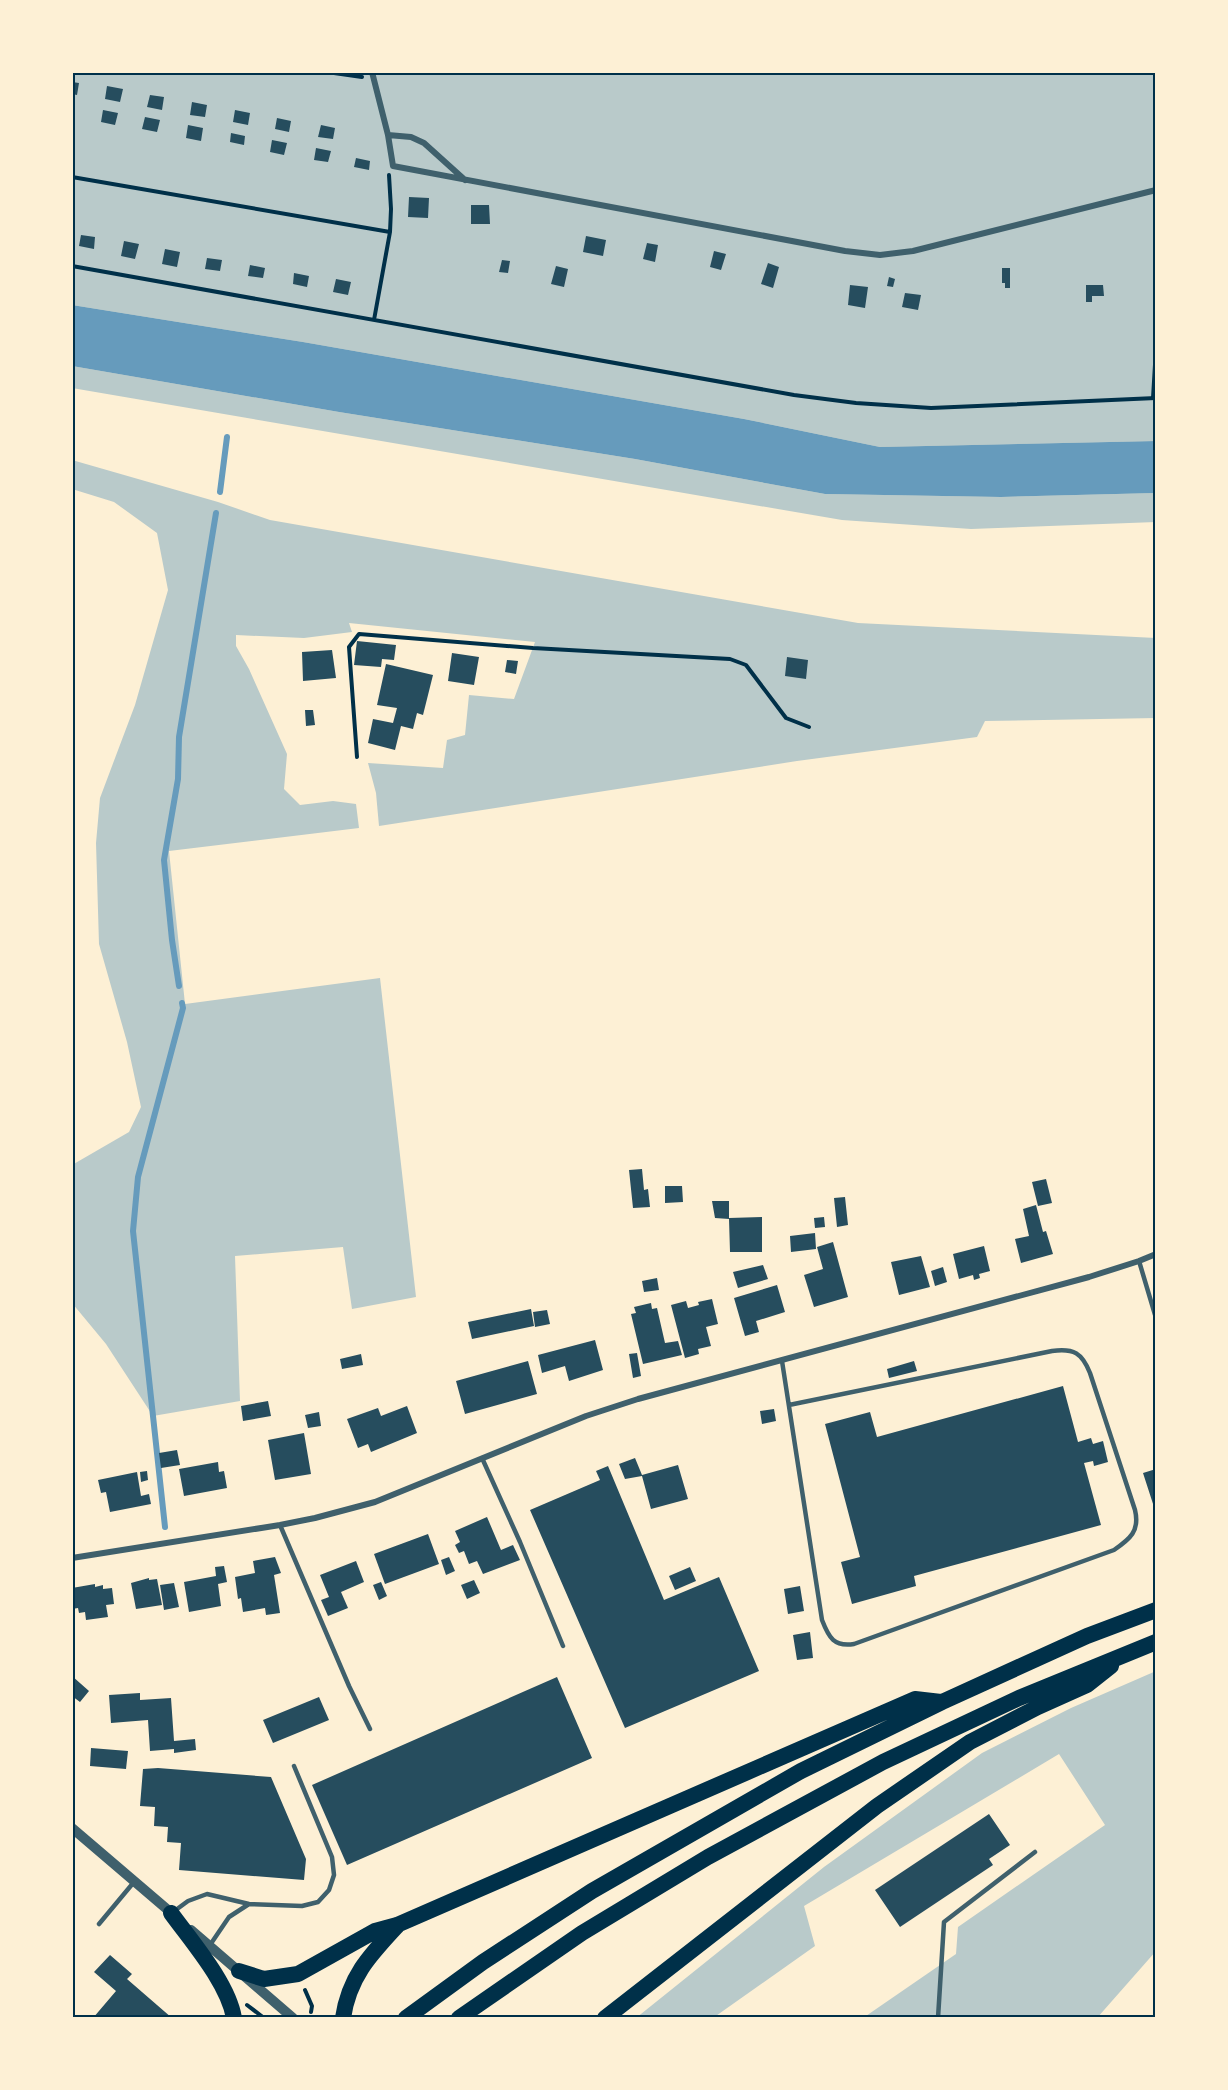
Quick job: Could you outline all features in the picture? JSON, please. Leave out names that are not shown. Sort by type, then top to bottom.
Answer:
[{"type":"highway","points":[[406,2018],[483,1962],[592,1891],[801,1771],[942,1702],[1087,1636],[1156,1610]]},
{"type":"highway","points":[[459,2018],[582,1933],[708,1857],[883,1762],[1019,1698],[1156,1642]]},
{"type":"highway","points":[[605,2018],[877,1806],[970,1743],[1038,1707],[1087,1685],[1131,1651]]},
{"type":"highway","points":[[239,1971],[264,1979],[298,1974],[375,1931],[398,1925],[915,1699],[942,1702]]},
{"type":"highway","points":[[171,1913],[209,1965],[237,2012]]},
{"type":"highway","points":[[344,2018],[350,1990],[368,1957],[398,1925]]},
{"type":"street","points":[[373,75],[393,166],[845,251],[880,255],[913,251],[1156,190]]},
{"type":"street","points":[[388,135],[411,137],[424,143],[466,181]]},
{"type":"street","points":[[72,1558],[280,1525],[375,1502],[586,1416],[638,1399],[782,1361],[1139,1261],[1156,1254]]},
{"type":"street","points":[[72,1828],[293,2018]]},
{"type":"lane","points":[[1139,1261],[1156,1318]]},
{"type":"lane","points":[[782,1361],[822,1620],[826,1632],[835,1642],[844,1646],[855,1644],[1114,1550],[1128,1541],[1134,1532],[1137,1520],[1136,1510],[1090,1373],[1085,1360],[1077,1353],[1066,1349],[789,1405]]},
{"type":"lane","points":[[482,1458],[563,1646]]},
{"type":"lane","points":[[280,1525],[349,1686],[370,1729]]},
{"type":"lane","points":[[171,1913],[188,1901],[207,1894],[249,1904],[302,1906],[318,1902],[329,1890],[334,1875],[332,1857],[294,1766]]},
{"type":"lane","points":[[938,2018],[944,1922],[1035,1852]]},
{"type":"lane","points":[[99,1924],[134,1882]]},
{"type":"lane","points":[[210,1946],[229,1917],[249,1904]]},
{"type":"path","points":[[327,72],[373,75]]},
{"type":"path","points":[[374,320],[390,232],[392,209],[389,175],[393,166]]},
{"type":"path","points":[[72,177],[390,232]]},
{"type":"path","points":[[72,266],[795,395],[856,403],[931,408],[1154,398],[1156,348]]},
{"type":"path","points":[[357,757],[349,647],[359,634],[543,649],[730,659],[746,665],[786,718],[808,727]]},
{"type":"path","points":[[301,1982],[312,2006],[311,2012]]},
{"type":"path","points":[[237,2012],[246,2005],[264,2018]]},
{"type":"shaded area","points":[[72,72],[1156,72],[1156,441],[880,447],[744,419],[303,342],[72,305]]},
{"type":"shaded area","points":[[72,366],[339,412],[635,459],[825,494],[1001,497],[1156,493],[1156,522],[971,529],[842,520],[72,388]]},
{"type":"shaded area","points":[[72,460],[218,502],[270,520],[858,623],[1156,638],[1156,718],[985,721],[977,737],[797,761],[379,826],[376,793],[368,763],[443,768],[447,740],[465,735],[469,695],[514,699],[535,642],[349,623],[352,632],[304,638],[236,635],[236,646],[249,669],[287,754],[284,789],[300,805],[333,801],[356,804],[359,828],[169,851],[185,1004],[380,978],[416,1297],[352,1309],[343,1247],[235,1256],[240,1401],[153,1416],[106,1344],[72,1303],[72,1165],[129,1132],[141,1107],[127,1042],[99,944],[96,843],[100,798],[135,705],[168,590],[157,533],[114,502],[72,489]]},
{"type":"shaded area","points":[[1156,1671],[1156,1951],[1097,2018],[863,2018],[956,1954],[958,1927],[1105,1825],[1059,1754],[804,1906],[815,1946],[713,2018],[636,2018],[824,1867],[982,1753],[1071,1708]]},
{"type":"water","points":[[72,305],[303,342],[744,419],[880,447],[1156,441],[1156,493],[1001,497],[825,494],[635,459],[339,412],[72,366]]},
{"type":"building","points":[[72,82],[79,83],[77,95],[72,94]]},
{"type":"building","points":[[107,86],[123,89],[120,102],[105,99]]},
{"type":"building","points":[[150,95],[164,97],[162,110],[147,107]]},
{"type":"building","points":[[192,102],[207,105],[205,117],[190,115]]},
{"type":"building","points":[[103,110],[118,113],[115,125],[101,122]]},
{"type":"building","points":[[235,110],[250,113],[248,125],[233,122]]},
{"type":"building","points":[[145,117],[160,120],[157,132],[142,129]]},
{"type":"building","points":[[277,118],[291,121],[289,132],[275,129]]},
{"type":"building","points":[[188,125],[203,128],[201,141],[186,138]]},
{"type":"building","points":[[321,125],[335,128],[333,139],[318,137]]},
{"type":"building","points":[[231,133],[245,136],[244,145],[230,142]]},
{"type":"building","points":[[272,140],[287,143],[284,155],[270,152]]},
{"type":"building","points":[[316,148],[331,151],[328,162],[314,160]]},
{"type":"building","points":[[356,158],[370,161],[369,170],[354,167]]},
{"type":"building","points":[[409,197],[429,198],[428,218],[408,217]]},
{"type":"building","points":[[471,205],[489,205],[490,224],[471,224]]},
{"type":"building","points":[[81,235],[95,237],[94,249],[79,246]]},
{"type":"building","points":[[586,236],[606,240],[603,256],[583,252]]},
{"type":"building","points":[[124,241],[139,244],[135,259],[121,256]]},
{"type":"building","points":[[647,243],[658,245],[655,262],[643,259]]},
{"type":"building","points":[[165,249],[180,252],[177,267],[162,264]]},
{"type":"building","points":[[714,251],[726,254],[721,270],[710,267]]},
{"type":"building","points":[[207,258],[222,260],[220,271],[205,269]]},
{"type":"building","points":[[502,260],[510,261],[508,273],[499,272]]},
{"type":"building","points":[[768,263],[779,267],[773,288],[761,284]]},
{"type":"building","points":[[250,265],[265,268],[263,278],[248,276]]},
{"type":"building","points":[[556,266],[568,269],[564,287],[551,284]]},
{"type":"building","points":[[1002,268],[1010,268],[1010,288],[1005,288],[1005,283],[1002,283]]},
{"type":"building","points":[[294,273],[309,276],[307,287],[293,284]]},
{"type":"building","points":[[889,277],[895,279],[893,287],[887,286]]},
{"type":"building","points":[[336,279],[351,282],[348,295],[333,292]]},
{"type":"building","points":[[850,285],[868,287],[865,308],[848,305]]},
{"type":"building","points":[[1086,285],[1103,285],[1104,296],[1092,296],[1092,302],[1086,302]]},
{"type":"building","points":[[905,293],[921,295],[918,310],[902,307]]},
{"type":"building","points":[[357,641],[396,645],[394,660],[382,659],[381,667],[354,665]]},
{"type":"building","points":[[332,650],[336,678],[303,681],[302,652]]},
{"type":"building","points":[[452,653],[479,657],[474,685],[448,681]]},
{"type":"building","points":[[787,657],[808,660],[806,679],[785,676]]},
{"type":"building","points":[[507,660],[518,661],[516,674],[505,672]]},
{"type":"building","points":[[386,664],[433,675],[423,715],[417,713],[413,729],[401,726],[395,750],[368,743],[373,719],[393,723],[397,708],[377,705]]},
{"type":"building","points":[[305,710],[313,710],[315,725],[306,726]]},
{"type":"building","points":[[642,1169],[644,1190],[648,1189],[650,1207],[633,1208],[629,1170]]},
{"type":"building","points":[[1046,1179],[1052,1203],[1038,1206],[1032,1182]]},
{"type":"building","points":[[665,1186],[682,1186],[683,1202],[665,1203]]},
{"type":"building","points":[[845,1197],[848,1225],[837,1227],[834,1198]]},
{"type":"building","points":[[712,1201],[729,1201],[729,1218],[762,1217],[762,1252],[730,1252],[729,1219],[715,1218]]},
{"type":"building","points":[[1036,1205],[1043,1232],[1046,1231],[1053,1254],[1021,1263],[1015,1239],[1029,1236],[1023,1209]]},
{"type":"building","points":[[824,1217],[825,1227],[815,1228],[814,1218]]},
{"type":"building","points":[[815,1233],[816,1249],[791,1252],[790,1236]]},
{"type":"building","points":[[833,1242],[848,1297],[814,1307],[804,1275],[823,1269],[817,1247]]},
{"type":"building","points":[[984,1246],[990,1271],[979,1274],[980,1278],[974,1280],[973,1275],[959,1279],[953,1254]]},
{"type":"building","points":[[921,1256],[930,1287],[899,1295],[891,1262]]},
{"type":"building","points":[[763,1265],[768,1279],[738,1288],[733,1272]]},
{"type":"building","points":[[943,1267],[947,1282],[935,1286],[931,1271]]},
{"type":"building","points":[[657,1278],[659,1290],[644,1292],[642,1281]]},
{"type":"building","points":[[777,1285],[785,1312],[756,1321],[759,1332],[745,1336],[734,1298]]},
{"type":"building","points":[[712,1299],[718,1324],[706,1327],[711,1346],[698,1349],[699,1354],[685,1358],[671,1305],[686,1301],[688,1308],[699,1305],[698,1302]]},
{"type":"building","points":[[651,1303],[652,1309],[657,1308],[665,1343],[678,1341],[682,1355],[643,1364],[631,1314],[636,1313],[634,1307]]},
{"type":"building","points":[[531,1309],[534,1326],[472,1339],[468,1322]]},
{"type":"building","points":[[547,1310],[550,1324],[535,1327],[533,1312]]},
{"type":"building","points":[[595,1340],[603,1370],[569,1381],[565,1366],[542,1373],[538,1355]]},
{"type":"building","points":[[637,1353],[641,1376],[633,1378],[629,1354]]},
{"type":"building","points":[[361,1354],[363,1365],[342,1369],[340,1359]]},
{"type":"building","points":[[528,1361],[537,1394],[465,1414],[456,1381]]},
{"type":"building","points":[[914,1361],[917,1371],[889,1378],[887,1369]]},
{"type":"building","points":[[1063,1386],[1078,1442],[1091,1438],[1093,1444],[1103,1441],[1108,1462],[1094,1466],[1093,1461],[1084,1463],[1101,1525],[914,1576],[916,1586],[852,1604],[841,1562],[860,1557],[825,1424],[870,1412],[877,1437]]},
{"type":"building","points":[[268,1401],[271,1416],[243,1421],[241,1406]]},
{"type":"building","points":[[407,1406],[417,1433],[371,1452],[368,1444],[358,1448],[347,1419],[378,1408],[381,1416]]},
{"type":"building","points":[[774,1409],[776,1421],[762,1424],[760,1411]]},
{"type":"building","points":[[319,1412],[321,1426],[308,1428],[305,1415]]},
{"type":"building","points":[[304,1433],[311,1474],[275,1480],[268,1440]]},
{"type":"building","points":[[177,1450],[180,1465],[161,1468],[159,1453]]},
{"type":"building","points":[[635,1458],[642,1475],[678,1465],[688,1499],[651,1509],[642,1476],[625,1479],[619,1464]]},
{"type":"building","points":[[218,1462],[219,1472],[224,1471],[227,1488],[184,1496],[179,1469]]},
{"type":"building","points":[[608,1466],[664,1600],[719,1577],[759,1671],[625,1728],[530,1510],[600,1480],[596,1471]]},
{"type":"building","points":[[1156,1469],[1156,1506],[1154,1507],[1143,1473]]},
{"type":"building","points":[[147,1471],[148,1480],[141,1482],[140,1472]]},
{"type":"building","points":[[137,1472],[141,1496],[149,1494],[151,1504],[110,1512],[106,1492],[101,1493],[98,1480]]},
{"type":"building","points":[[487,1517],[501,1550],[513,1545],[520,1560],[483,1574],[477,1561],[469,1564],[464,1551],[459,1553],[455,1545],[460,1542],[455,1531]]},
{"type":"building","points":[[428,1534],[439,1564],[385,1584],[374,1554]]},
{"type":"building","points":[[275,1557],[281,1573],[274,1575],[280,1613],[266,1615],[265,1608],[243,1612],[241,1598],[238,1599],[235,1577],[255,1573],[253,1561]]},
{"type":"building","points":[[449,1557],[455,1571],[446,1575],[441,1560]]},
{"type":"building","points":[[356,1561],[364,1582],[341,1592],[348,1608],[328,1616],[321,1600],[329,1597],[320,1575]]},
{"type":"building","points":[[224,1566],[227,1582],[218,1584],[221,1606],[189,1612],[184,1582],[216,1576],[215,1567]]},
{"type":"building","points":[[690,1567],[696,1581],[675,1590],[669,1576]]},
{"type":"building","points":[[149,1578],[149,1580],[157,1579],[162,1605],[136,1609],[131,1583]]},
{"type":"building","points":[[474,1580],[480,1593],[467,1599],[461,1585]]},
{"type":"building","points":[[381,1582],[387,1596],[379,1600],[373,1585]]},
{"type":"building","points":[[174,1583],[179,1607],[164,1610],[160,1585]]},
{"type":"building","points":[[95,1584],[95,1587],[103,1585],[103,1589],[112,1588],[114,1604],[106,1605],[108,1617],[86,1620],[85,1612],[79,1613],[78,1608],[72,1609],[72,1588]]},
{"type":"building","points":[[800,1586],[804,1611],[788,1614],[784,1589]]},
{"type":"building","points":[[810,1632],[813,1658],[797,1660],[793,1635]]},
{"type":"building","points":[[72,1676],[89,1691],[80,1702],[72,1696]]},
{"type":"building","points":[[557,1677],[592,1758],[347,1865],[312,1785]]},
{"type":"building","points":[[140,1693],[140,1700],[171,1698],[174,1741],[195,1739],[196,1750],[174,1753],[174,1749],[150,1751],[148,1720],[111,1723],[109,1695]]},
{"type":"building","points":[[319,1697],[329,1720],[273,1743],[263,1720]]},
{"type":"building","points":[[91,1748],[128,1751],[126,1769],[90,1766]]},
{"type":"building","points":[[158,1768],[271,1777],[306,1859],[304,1880],[179,1870],[181,1843],[167,1842],[168,1827],[154,1826],[155,1807],[140,1806],[143,1769]]},
{"type":"building","points":[[989,1814],[1010,1845],[989,1859],[993,1865],[900,1927],[875,1890]]},
{"type":"building","points":[[110,1955],[132,1974],[127,1979],[172,2018],[93,2018],[116,1991],[94,1972]]},
{"type":"waterway","points":[[220,492],[227,437]]},
{"type":"waterway","points":[[179,986],[164,860],[178,779],[179,737],[216,513]]},
{"type":"waterway","points":[[165,1527],[133,1231],[138,1177],[183,1008],[182,1003]]}]
